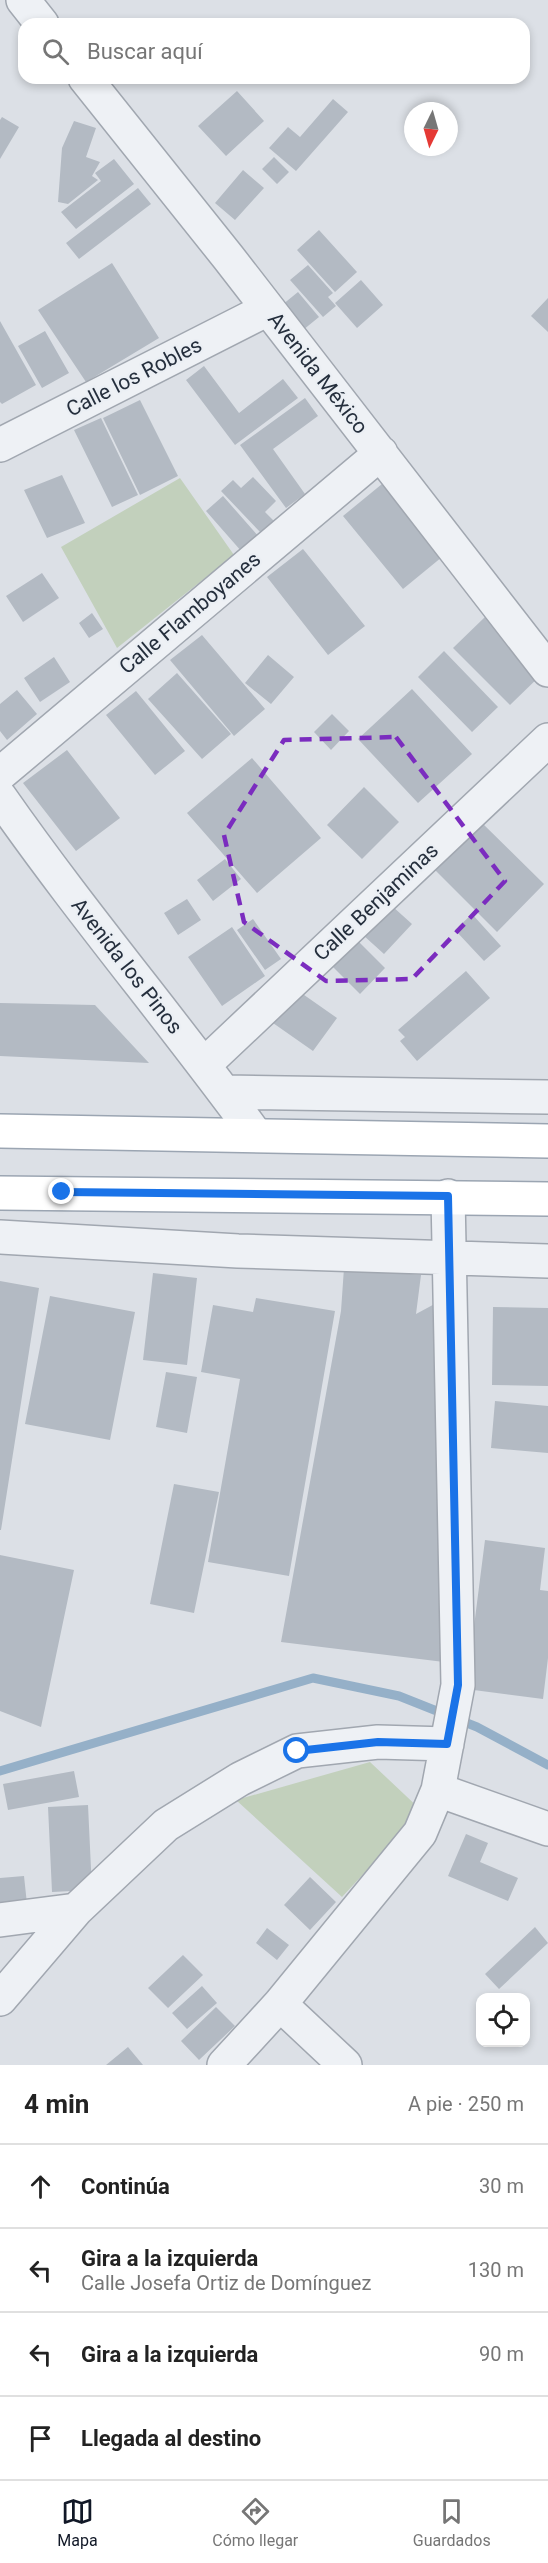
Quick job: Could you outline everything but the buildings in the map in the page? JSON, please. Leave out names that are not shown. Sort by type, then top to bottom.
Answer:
[{"type":"main road","points":[[0,1131],[548,1141]]},
{"type":"main road","points":[[0,1193],[548,1198]]},
{"type":"street","points":[[23,0],[37,18]]},
{"type":"street","name":"Avenida México","points":[[90,84],[381,453],[548,670]]},
{"type":"street","name":"Calle los Robles","points":[[0,445],[267,309]]},
{"type":"street","name":"Calle Flamboyanes","points":[[0,774],[381,453]]},
{"type":"street","name":"Calle Benjaminas","points":[[205,1064],[548,740]]},
{"type":"street","name":"Avenida los Pinos","points":[[0,797],[41,856],[205,1064],[255,1134]]},
{"type":"street","points":[[225,1092],[548,1097]]},
{"type":"street","points":[[224,2065],[280,2004],[420,1833],[438,1790],[458,1685],[448,1196]]},
{"type":"street","points":[[0,1237],[238,1251],[450,1256],[548,1261]]},
{"type":"street","points":[[0,1999],[76,1910],[166,1825],[240,1779],[297,1751],[449,1735]]},
{"type":"street","points":[[438,1790],[548,1829]]},
{"type":"street","points":[[0,1920],[76,1910]]},
{"type":"street","points":[[280,2004],[345,2065]]},
{"type":"highlighted area","points":[[396,737],[505,881],[412,979],[326,981],[244,922],[224,835],[284,740]]},
{"type":"green space","points":[[180,478],[234,555],[117,648],[61,547]]},
{"type":"green space","points":[[370,1762],[422,1811],[342,1897],[236,1800]]},
{"type":"waterway","points":[[0,1771],[313,1678],[399,1696],[477,1727],[548,1765]]},
{"type":"route","points":[[62,1192],[448,1196],[458,1685],[452,1726],[447,1744],[378,1742],[297,1751]]}]
